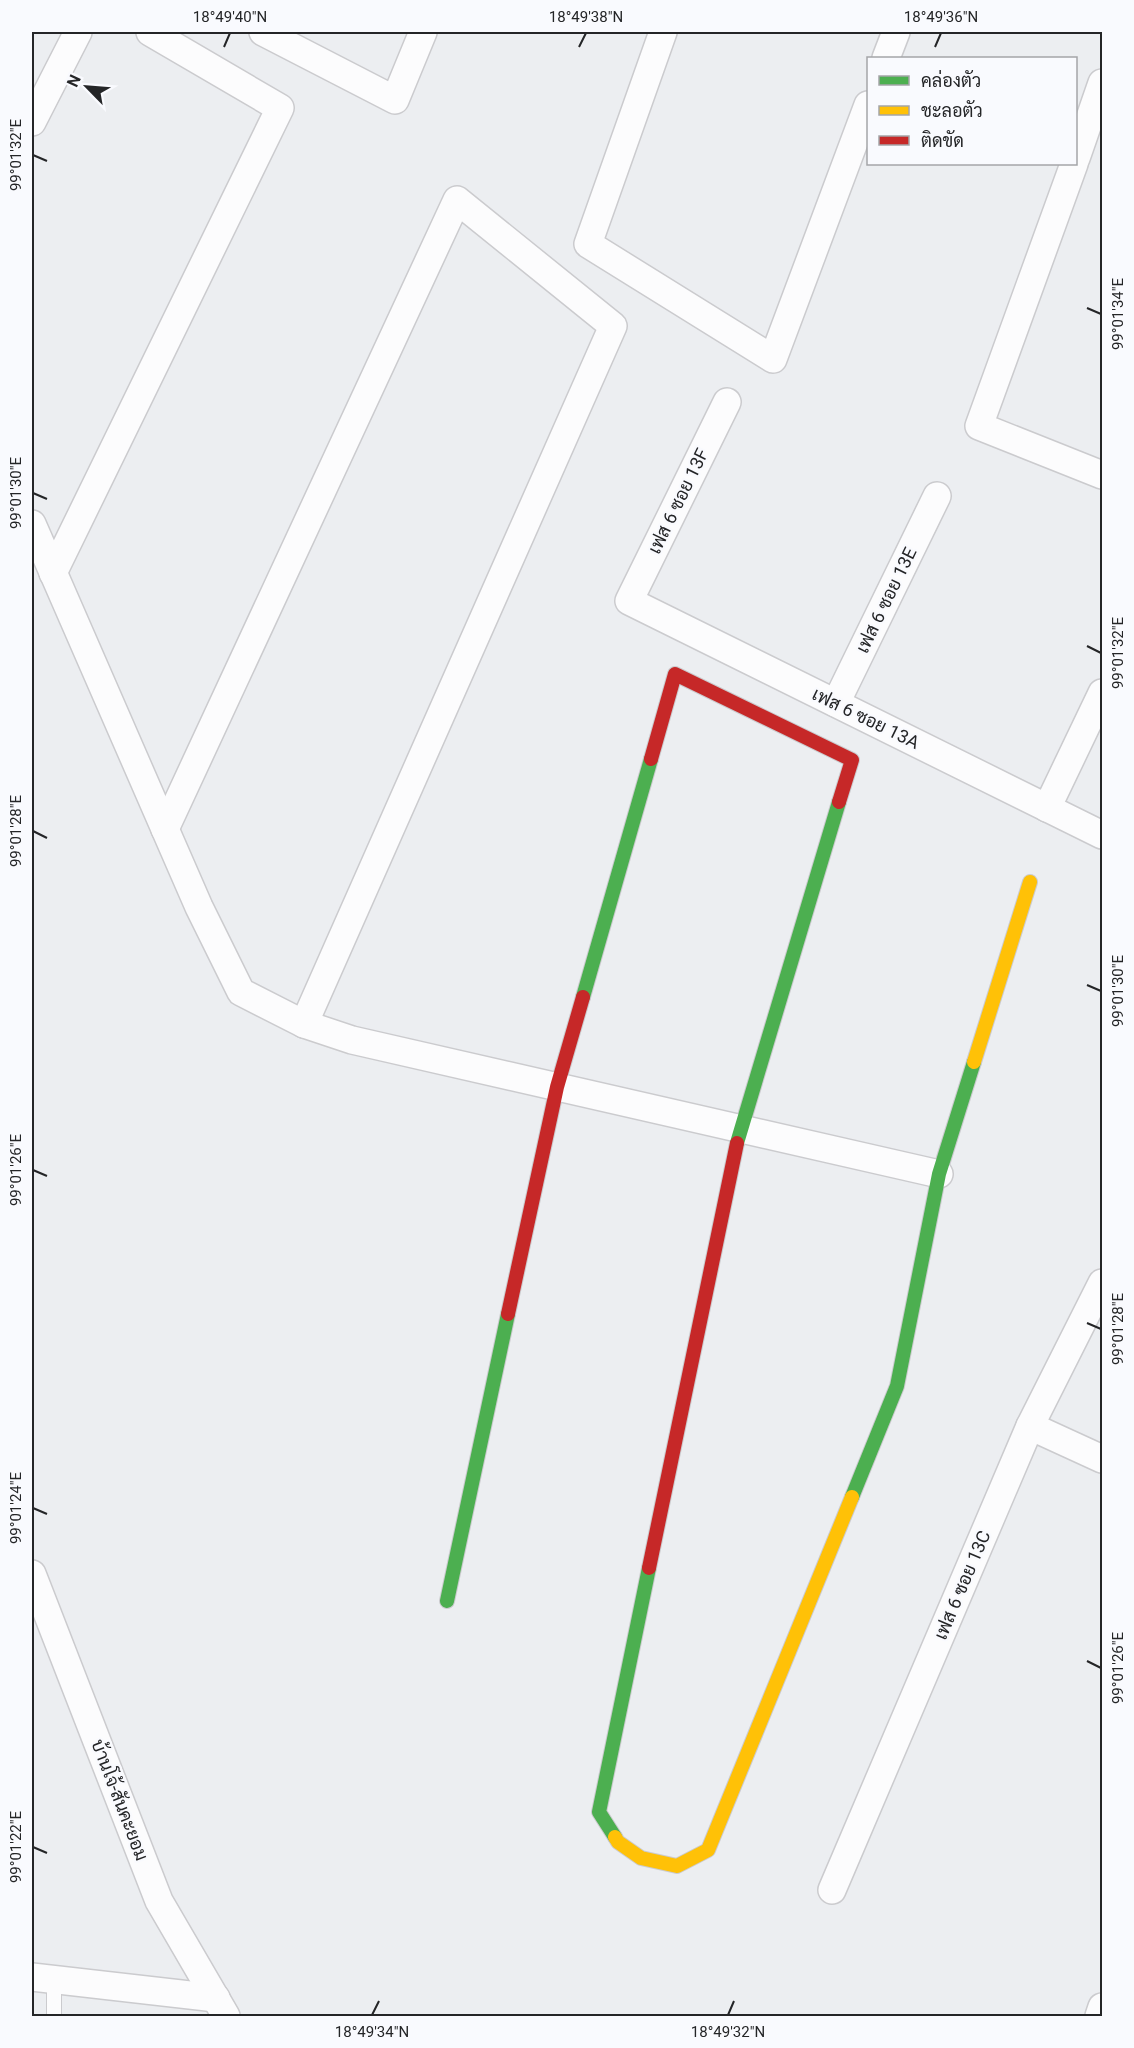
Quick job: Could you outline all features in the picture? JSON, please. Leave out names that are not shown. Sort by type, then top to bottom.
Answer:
[{"type":"street","points":[[32,122],[78,32]]},
{"type":"street","points":[[53,573],[280,108],[150,32]]},
{"type":"street","points":[[263,32],[395,100],[423,32]]},
{"type":"street","points":[[663,32],[588,244],[773,359],[867,108]]},
{"type":"street","points":[[886,57],[896,32]]},
{"type":"street","points":[[1077,156],[1102,83]]},
{"type":"street","points":[[1074,165],[980,426],[1102,475]]},
{"type":"street","points":[[165,829],[457,200],[613,326],[304,1024]]},
{"type":"street","name":"เฟส 6 ซอย 13F","points":[[629,601],[727,402]]},
{"type":"street","name":"เฟส 6 ซอย 13E","points":[[836,703],[937,496]]},
{"type":"street","points":[[32,524],[165,829],[241,992],[304,1024],[352,1040],[939,1174]]},
{"type":"street","name":"เฟส 6 ซอย 13A","points":[[629,601],[1102,836]]},
{"type":"street","points":[[447,1601],[557,1087],[675,674],[852,760],[740,1128],[599,1812],[618,1842],[641,1858],[677,1866],[708,1850],[897,1386],[939,1174],[1030,882]]},
{"type":"street","points":[[1047,808],[1102,693]]},
{"type":"street","name":"เฟส 6 ซอย 13C","points":[[831,1890],[1030,1426],[1102,1283]]},
{"type":"street","points":[[1030,1426],[1102,1458]]},
{"type":"street","name":"บ้านโจ้-สันคะยอม","points":[[32,1574],[159,1901],[221,2007]]},
{"type":"street","points":[[43,1978],[221,2007]]},
{"type":"street","points":[[1099,2016],[1102,2007]]},
{"type":"lane","points":[[43,1978],[54,2016]]},
{"type":"traffic: fast","points":[[583,997],[651,759]]},
{"type":"traffic: fast","points":[[737,1143],[839,802]]},
{"type":"traffic: fast","points":[[852,1497],[897,1386],[939,1174],[974,1062]]},
{"type":"traffic: fast","points":[[447,1601],[508,1314]]},
{"type":"traffic: fast","points":[[615,1837],[599,1812],[649,1568]]},
{"type":"traffic: slow","points":[[974,1062],[1030,882]]},
{"type":"traffic: slow","points":[[615,1837],[618,1842],[641,1858],[677,1866],[708,1850],[852,1497]]},
{"type":"traffic: jam","points":[[651,759],[675,674],[852,760],[839,802]]},
{"type":"traffic: jam","points":[[508,1314],[557,1087],[583,997]]},
{"type":"traffic: jam","points":[[649,1568],[737,1143]]}]
